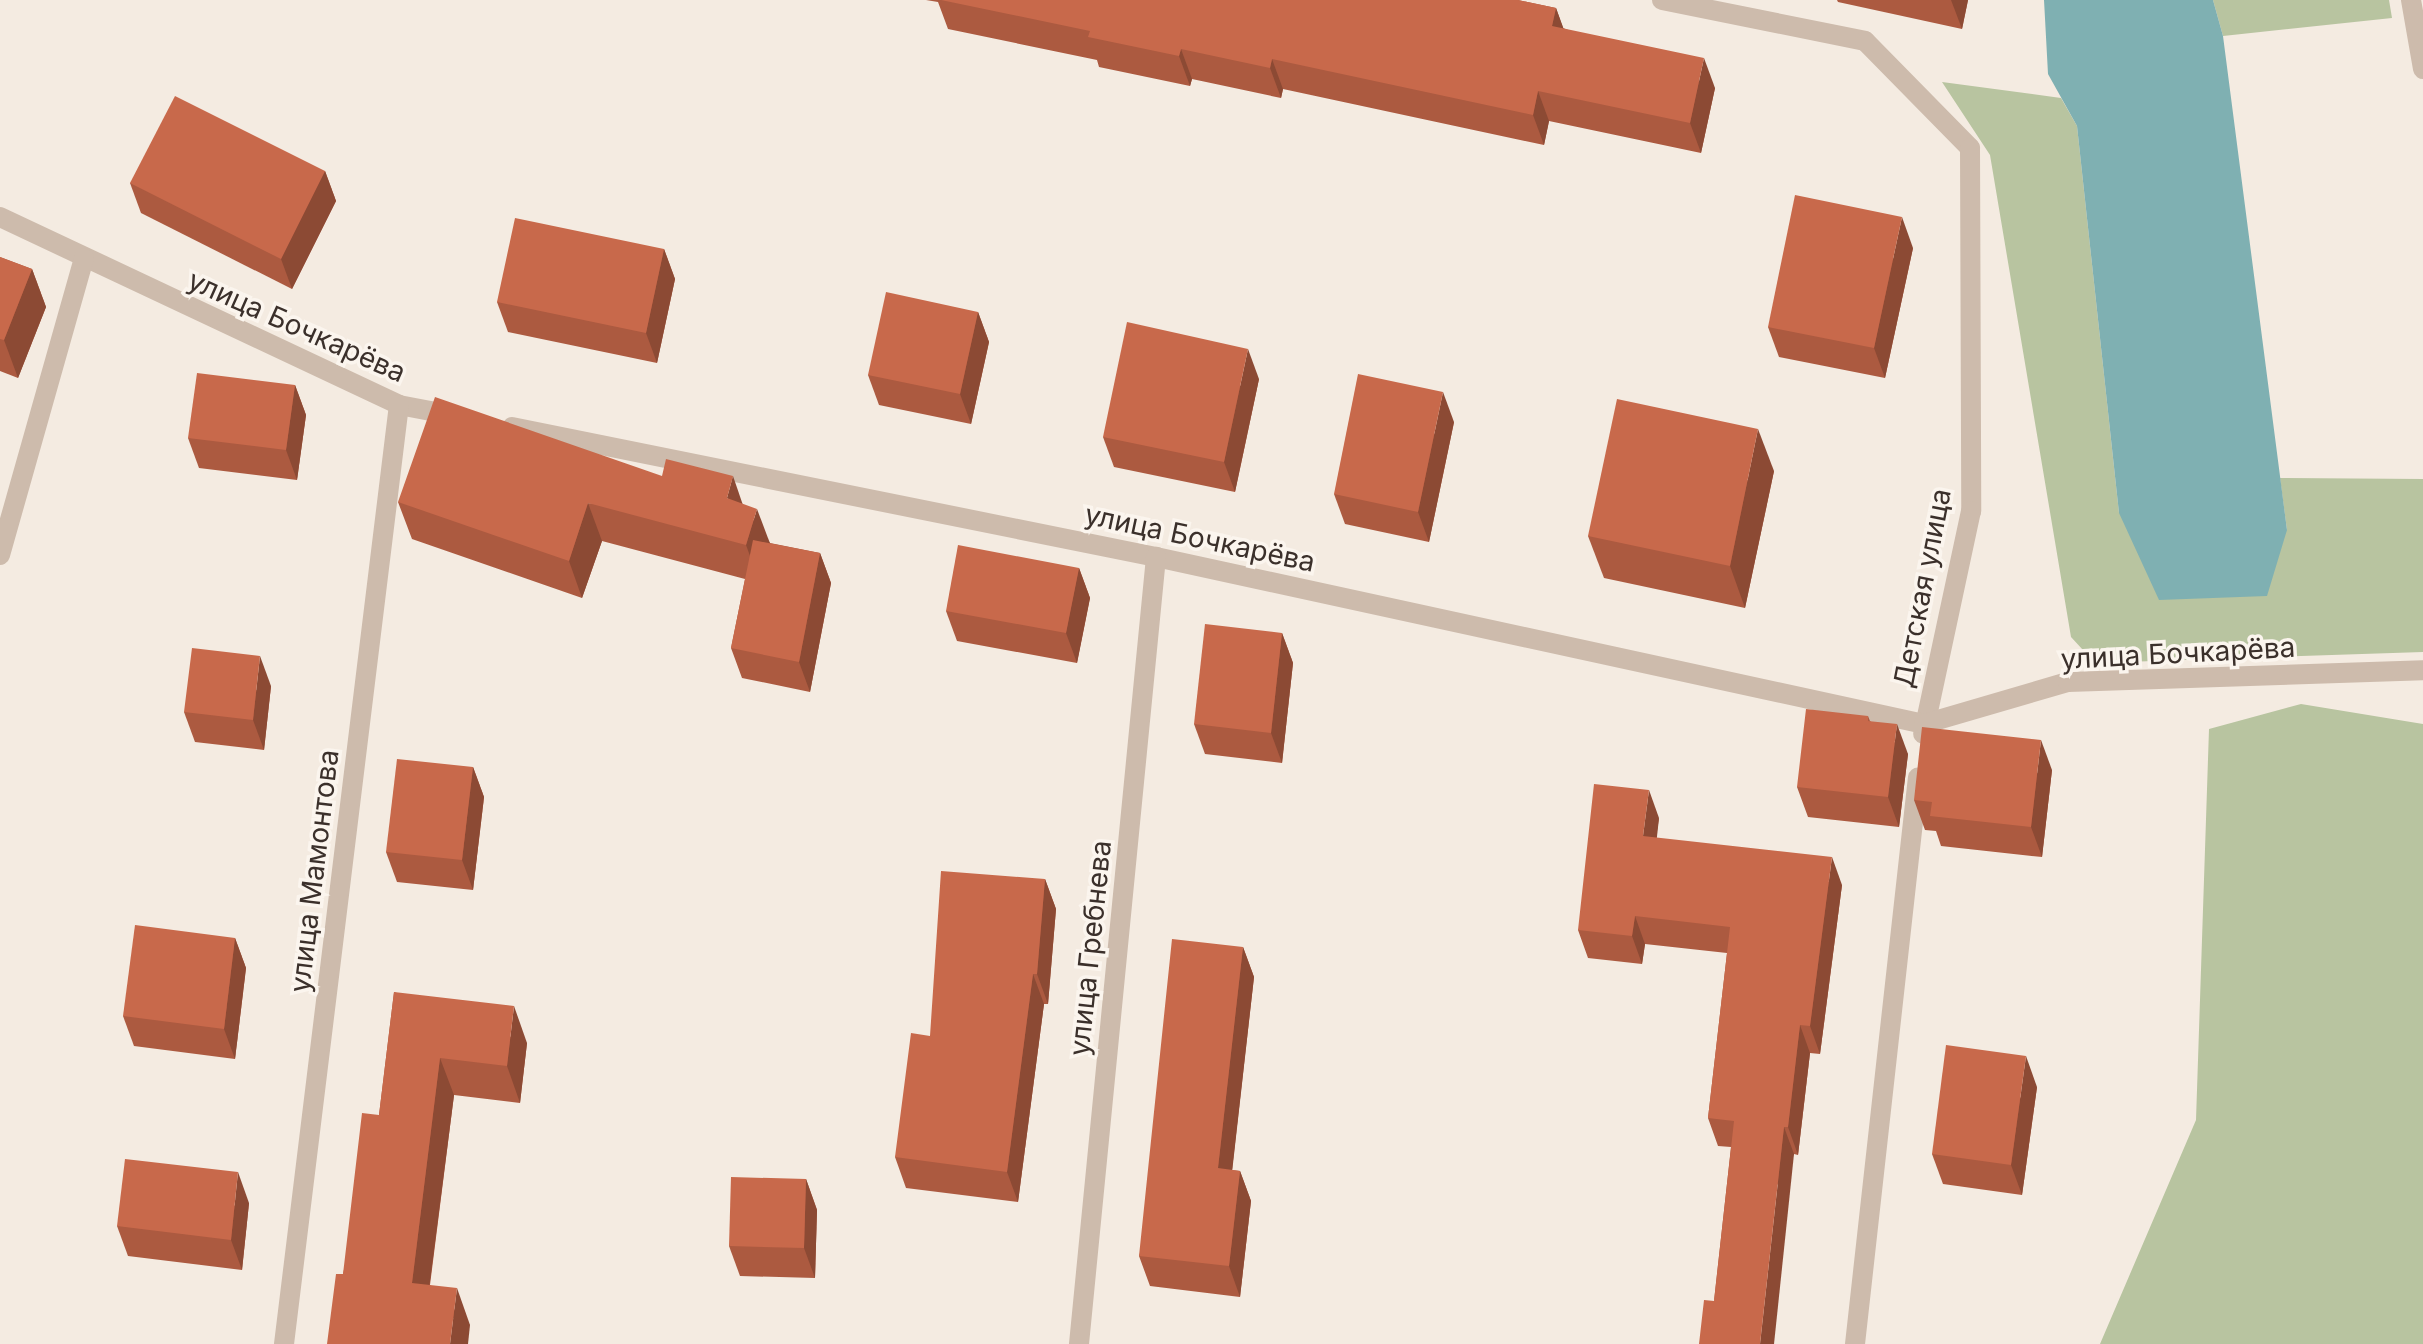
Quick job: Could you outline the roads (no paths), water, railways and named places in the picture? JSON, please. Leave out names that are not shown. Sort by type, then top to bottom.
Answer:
[{"type":"street","name":"Детская улица","points":[[1662,0],[1865,41],[1970,148],[1971,511],[1924,724],[1855,1344]]},
{"type":"street","points":[[2411,0],[2423,69]]},
{"type":"street","name":"улица Бочкарёва","points":[[0,217],[399,405],[1156,557],[1924,724],[2068,682],[2423,670]]},
{"type":"street","points":[[0,555],[84,259]]},
{"type":"street","name":"улица Мамонтова","points":[[284,1344],[399,405]]},
{"type":"street","name":"улица Гребнева","points":[[1079,1344],[1156,557]]},
{"type":"water","points":[[2044,0],[2213,0],[2223,36],[2287,530],[2267,596],[2159,600],[2119,513],[2077,126],[2048,74]]}]
